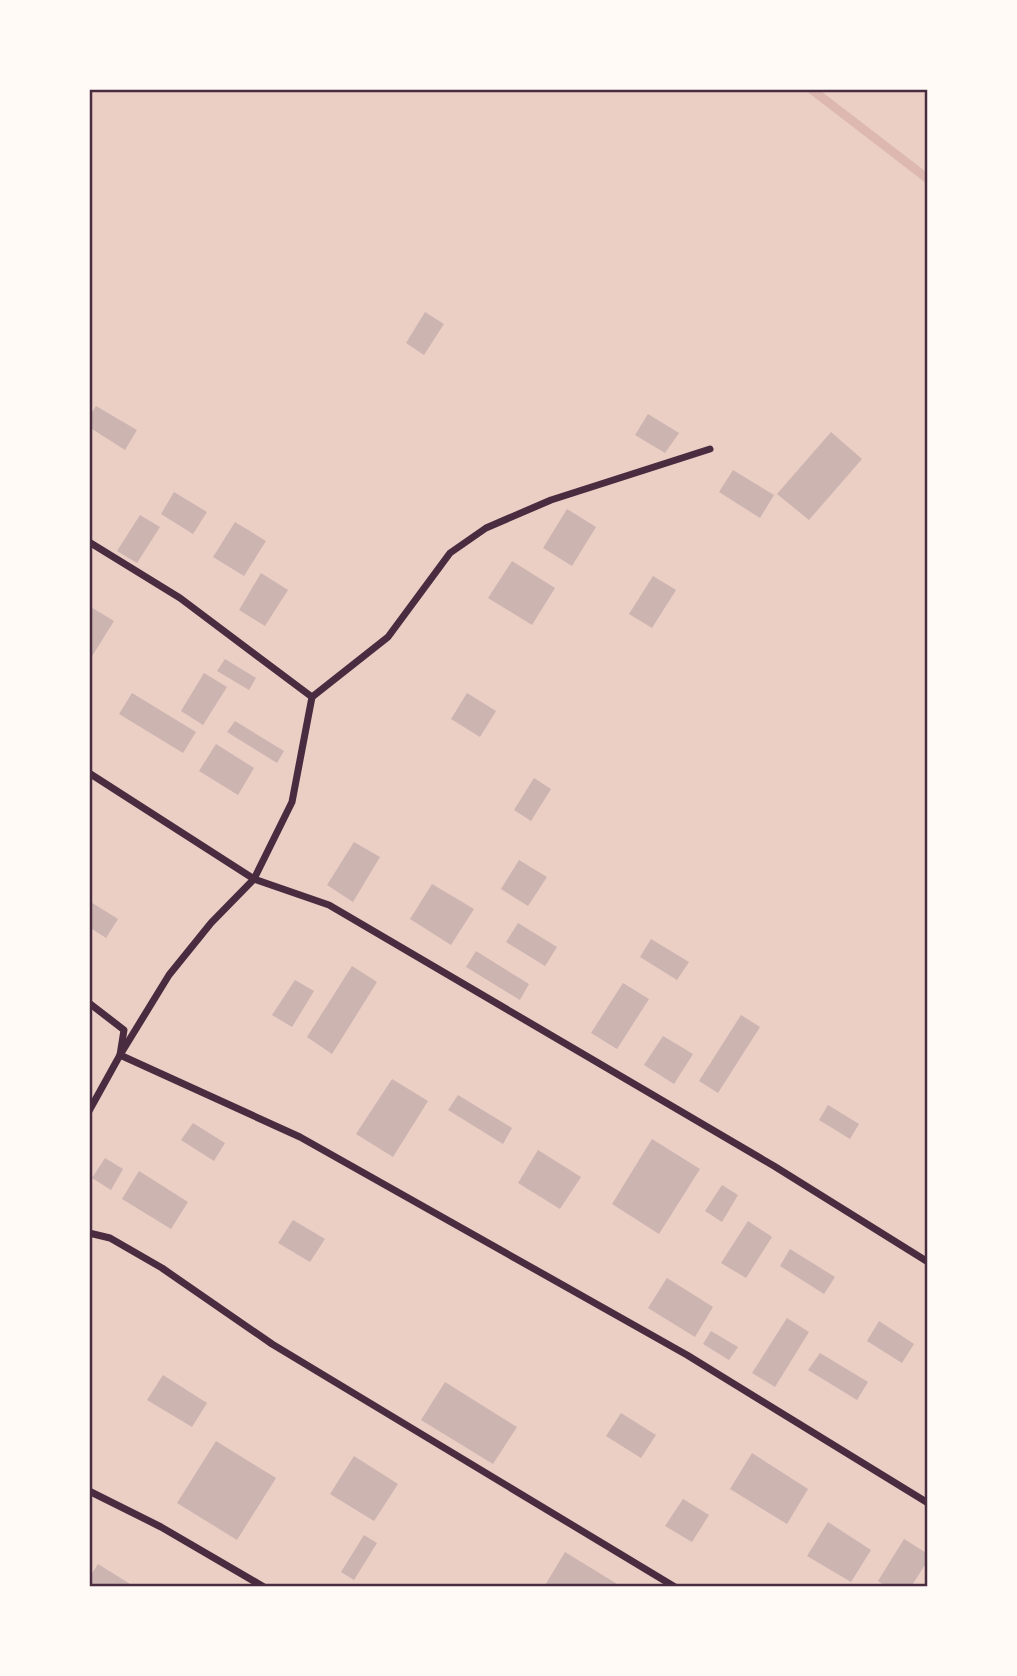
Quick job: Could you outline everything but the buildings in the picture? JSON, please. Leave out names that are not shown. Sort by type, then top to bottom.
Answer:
[{"type":"street","points":[[89,1111],[169,975],[211,923],[254,879],[292,802],[312,697],[388,637],[450,554],[486,528],[551,500],[710,449]]},
{"type":"street","points":[[89,542],[180,598],[312,697]]},
{"type":"street","points":[[89,772],[254,879],[329,905],[774,1166],[928,1262]]},
{"type":"street","points":[[89,1003],[124,1030],[120,1055]]},
{"type":"street","points":[[120,1055],[300,1137],[687,1355],[928,1503]]},
{"type":"street","points":[[89,1234],[110,1238],[162,1268],[272,1344],[675,1587]]},
{"type":"street","points":[[89,1491],[161,1527],[264,1587]]},
{"type":"shaded area","points":[[89,89],[928,89],[928,1587],[89,1587]]},
{"type":"waterway","points":[[811,89],[928,179]]}]
